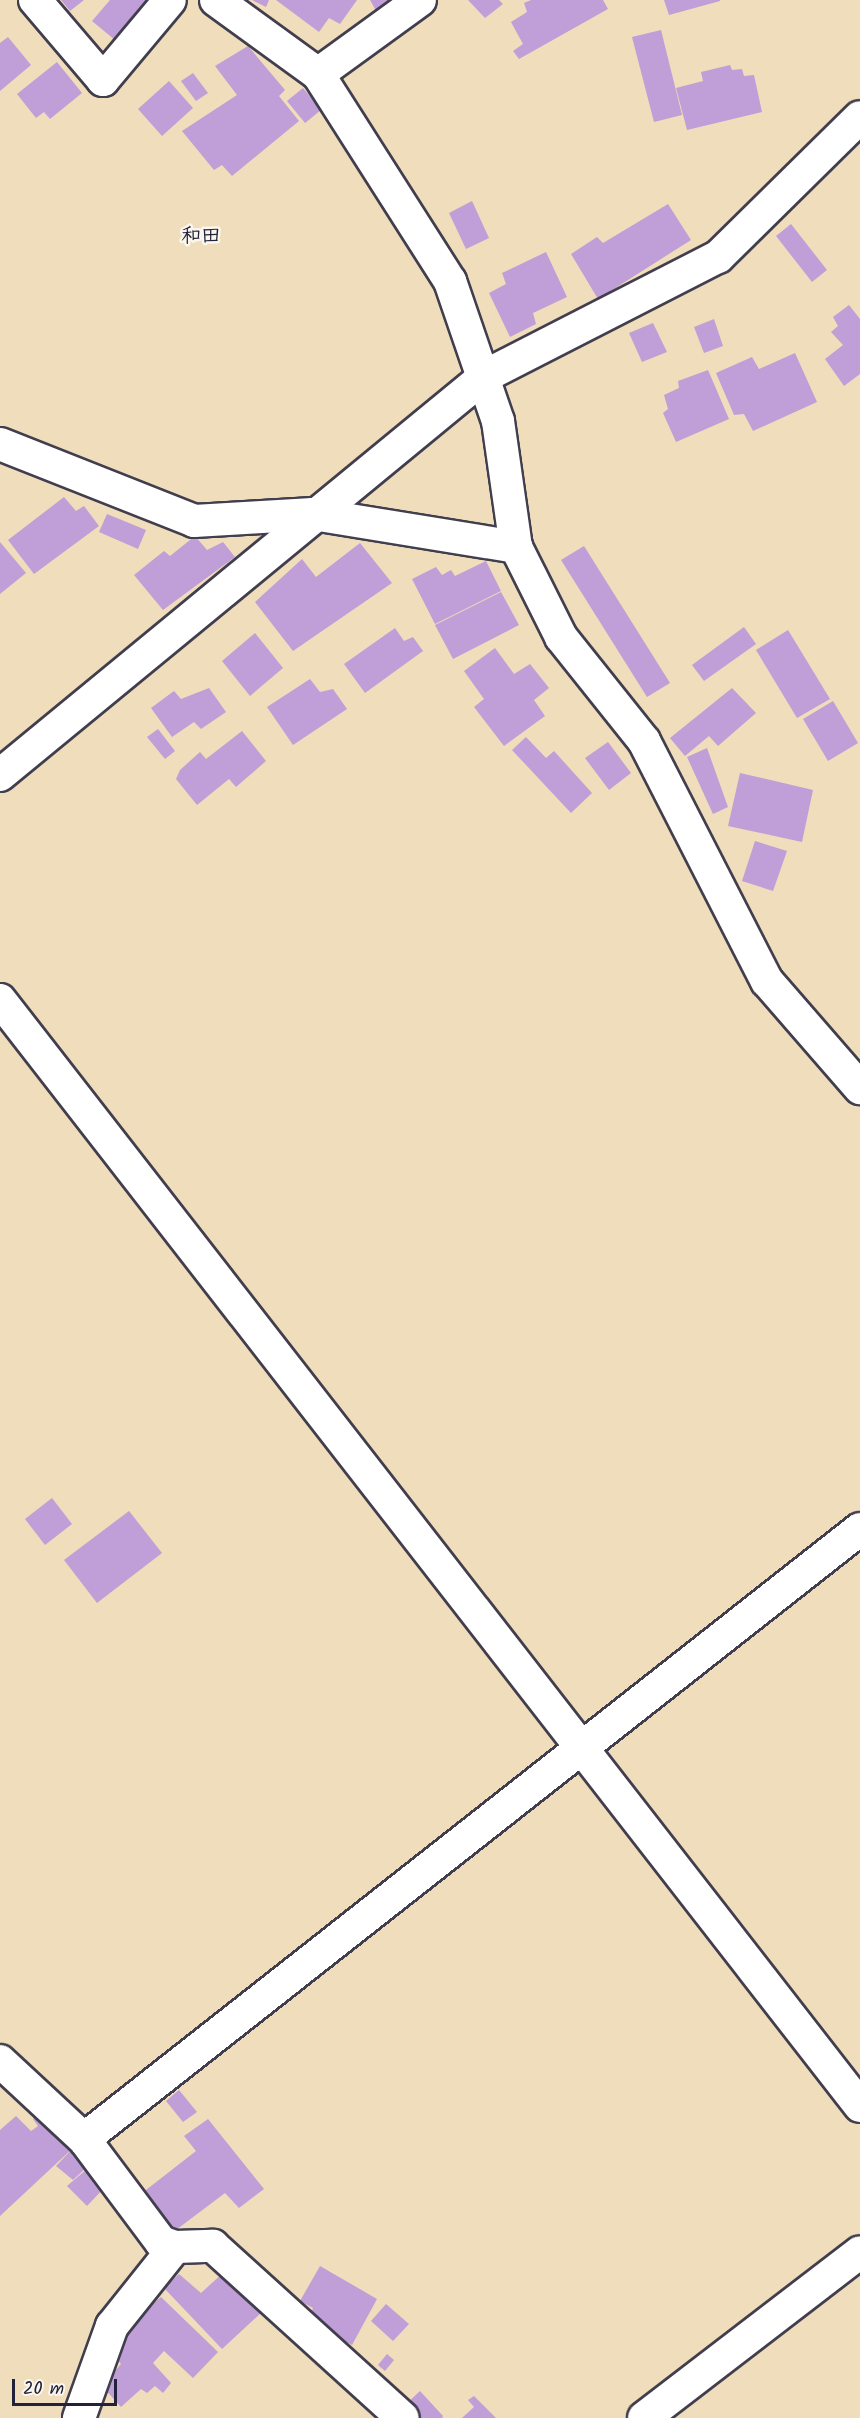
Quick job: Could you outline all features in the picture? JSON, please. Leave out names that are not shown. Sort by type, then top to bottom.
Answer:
[{"type":"street","points":[[35,0],[103,80],[171,0]]},
{"type":"street","points":[[216,0],[318,74],[450,281],[485,376],[498,421],[516,547],[561,637],[644,741],[768,981],[860,1088]]},
{"type":"street","points":[[318,74],[420,0]]},
{"type":"street","points":[[0,775],[313,514],[485,376],[718,257],[860,117]]},
{"type":"street","points":[[0,444],[194,521],[313,514],[516,547]]},
{"type":"street","points":[[0,1000],[860,2106]]},
{"type":"street","points":[[84,2139],[584,1749],[860,1529]]},
{"type":"street","points":[[0,2061],[84,2139],[161,2242],[175,2247],[213,2246],[240,2266],[403,2418]]},
{"type":"street","points":[[79,2418],[112,2326],[175,2247]]},
{"type":"street","points":[[644,2418],[860,2252]]},
{"type":"building","points":[[61,0],[84,0],[70,11]]},
{"type":"building","points":[[110,0],[150,0],[115,40],[92,21]]},
{"type":"building","points":[[252,0],[269,0],[266,7]]},
{"type":"building","points":[[276,0],[357,0],[340,24],[329,18],[319,32]]},
{"type":"building","points":[[370,0],[405,0],[380,18]]},
{"type":"building","points":[[468,0],[499,0],[503,4],[485,18]]},
{"type":"building","points":[[531,0],[603,0],[608,9],[519,59],[513,51],[523,44],[511,22],[527,12],[524,3]]},
{"type":"building","points":[[664,0],[720,0],[720,1],[669,15]]},
{"type":"building","points":[[661,30],[682,115],[654,122],[632,37]]},
{"type":"building","points":[[8,37],[31,65],[0,91],[0,43]]},
{"type":"building","points":[[248,46],[285,90],[279,96],[299,121],[232,176],[222,165],[214,170],[182,131],[237,95],[215,66]]},
{"type":"building","points":[[57,62],[82,93],[50,119],[44,112],[36,118],[17,94]]},
{"type":"building","points":[[730,65],[732,70],[742,69],[744,76],[754,75],[762,112],[687,130],[676,88],[703,81],[701,72]]},
{"type":"building","points":[[193,73],[208,93],[196,101],[181,81]]},
{"type":"building","points":[[169,81],[193,108],[162,136],[138,109]]},
{"type":"building","points":[[303,88],[321,110],[305,123],[287,101]]},
{"type":"building","points":[[472,201],[489,238],[466,249],[449,213]]},
{"type":"building","points":[[668,204],[691,240],[598,299],[571,254],[597,237],[603,243]]},
{"type":"building","points":[[791,224],[827,270],[812,282],[776,236]]},
{"type":"building","points":[[546,252],[567,297],[533,313],[536,324],[510,337],[489,293],[506,284],[502,273]]},
{"type":"building","points":[[849,305],[860,319],[860,374],[844,386],[825,359],[843,345],[831,332],[838,326],[833,317]]},
{"type":"building","points":[[714,319],[723,346],[704,353],[694,327]]},
{"type":"building","points":[[653,323],[667,352],[642,362],[629,333]]},
{"type":"building","points":[[795,353],[817,402],[753,431],[744,414],[734,415],[716,373],[752,357],[759,369]]},
{"type":"building","points":[[708,370],[729,419],[676,442],[663,413],[668,409],[664,395],[679,388],[678,381]]},
{"type":"building","points":[[64,497],[76,511],[84,506],[99,526],[34,574],[8,540]]},
{"type":"building","points":[[107,514],[146,530],[138,549],[99,532]]},
{"type":"building","points":[[195,536],[207,550],[223,542],[235,557],[163,610],[134,575],[164,551],[170,556]]},
{"type":"building","points":[[0,542],[26,573],[0,594]]},
{"type":"building","points":[[360,543],[392,583],[293,651],[255,602],[302,559],[316,577]]},
{"type":"building","points":[[584,546],[670,683],[647,697],[561,560]]},
{"type":"building","points":[[486,561],[501,591],[435,624],[412,579],[436,567],[442,575],[451,570],[455,576]]},
{"type":"building","points":[[501,592],[519,625],[453,659],[435,625]]},
{"type":"building","points":[[744,627],[756,644],[704,681],[692,665]]},
{"type":"building","points":[[395,628],[404,641],[413,637],[423,651],[365,693],[344,664]]},
{"type":"building","points":[[788,630],[830,699],[797,718],[756,650]]},
{"type":"building","points":[[255,633],[283,668],[250,696],[222,661]]},
{"type":"building","points":[[495,648],[514,674],[530,664],[549,688],[534,700],[545,716],[504,746],[474,707],[484,699],[464,671]]},
{"type":"building","points":[[310,679],[320,692],[333,689],[347,709],[293,745],[267,707]]},
{"type":"building","points":[[209,688],[226,712],[201,729],[194,722],[172,737],[151,708],[174,691],[181,699]]},
{"type":"building","points":[[732,688],[756,713],[718,746],[709,736],[685,756],[670,738]]},
{"type":"building","points":[[833,701],[858,743],[828,761],[803,719]]},
{"type":"building","points":[[158,729],[175,751],[165,759],[147,737]]},
{"type":"building","points":[[242,731],[266,761],[236,787],[229,779],[197,805],[176,779],[180,770],[200,752],[206,759]]},
{"type":"building","points":[[526,737],[546,758],[554,751],[592,793],[571,813],[512,750]]},
{"type":"building","points":[[608,742],[631,773],[609,790],[585,758]]},
{"type":"building","points":[[707,748],[728,807],[713,814],[687,757]]},
{"type":"building","points":[[740,773],[813,790],[802,842],[728,826]]},
{"type":"building","points":[[755,841],[787,851],[773,891],[742,881]]},
{"type":"building","points":[[52,1498],[72,1524],[45,1545],[25,1519]]},
{"type":"building","points":[[129,1511],[162,1553],[97,1603],[64,1560]]},
{"type":"building","points":[[179,2090],[197,2112],[183,2122],[166,2101]]},
{"type":"building","points":[[41,2113],[74,2147],[0,2216],[0,2130],[16,2116],[31,2131],[38,2126],[33,2119]]},
{"type":"building","points":[[208,2119],[264,2189],[239,2208],[225,2193],[168,2236],[137,2197],[196,2151],[184,2136]]},
{"type":"building","points":[[74,2147],[90,2164],[73,2180],[56,2166]]},
{"type":"building","points":[[87,2169],[105,2187],[87,2206],[67,2186]]},
{"type":"building","points":[[320,2266],[377,2299],[352,2345],[322,2329],[324,2323],[310,2316],[313,2308],[300,2301]]},
{"type":"building","points":[[224,2272],[262,2312],[222,2349],[164,2288],[179,2274],[201,2293]]},
{"type":"building","points":[[161,2297],[218,2352],[193,2378],[164,2351],[153,2363],[171,2383],[163,2393],[155,2386],[147,2393],[141,2389],[121,2407],[102,2386],[121,2364],[114,2355],[142,2303],[148,2308]]},
{"type":"building","points":[[386,2304],[409,2324],[393,2341],[371,2321]]},
{"type":"building","points":[[387,2354],[394,2360],[385,2371],[378,2365]]},
{"type":"building","points":[[420,2391],[443,2416],[442,2418],[415,2418],[404,2406]]},
{"type":"building","points":[[474,2396],[496,2418],[462,2418],[474,2407],[468,2400]]},
{"type":"district","name":"和田","points":[[201,237]]}]
